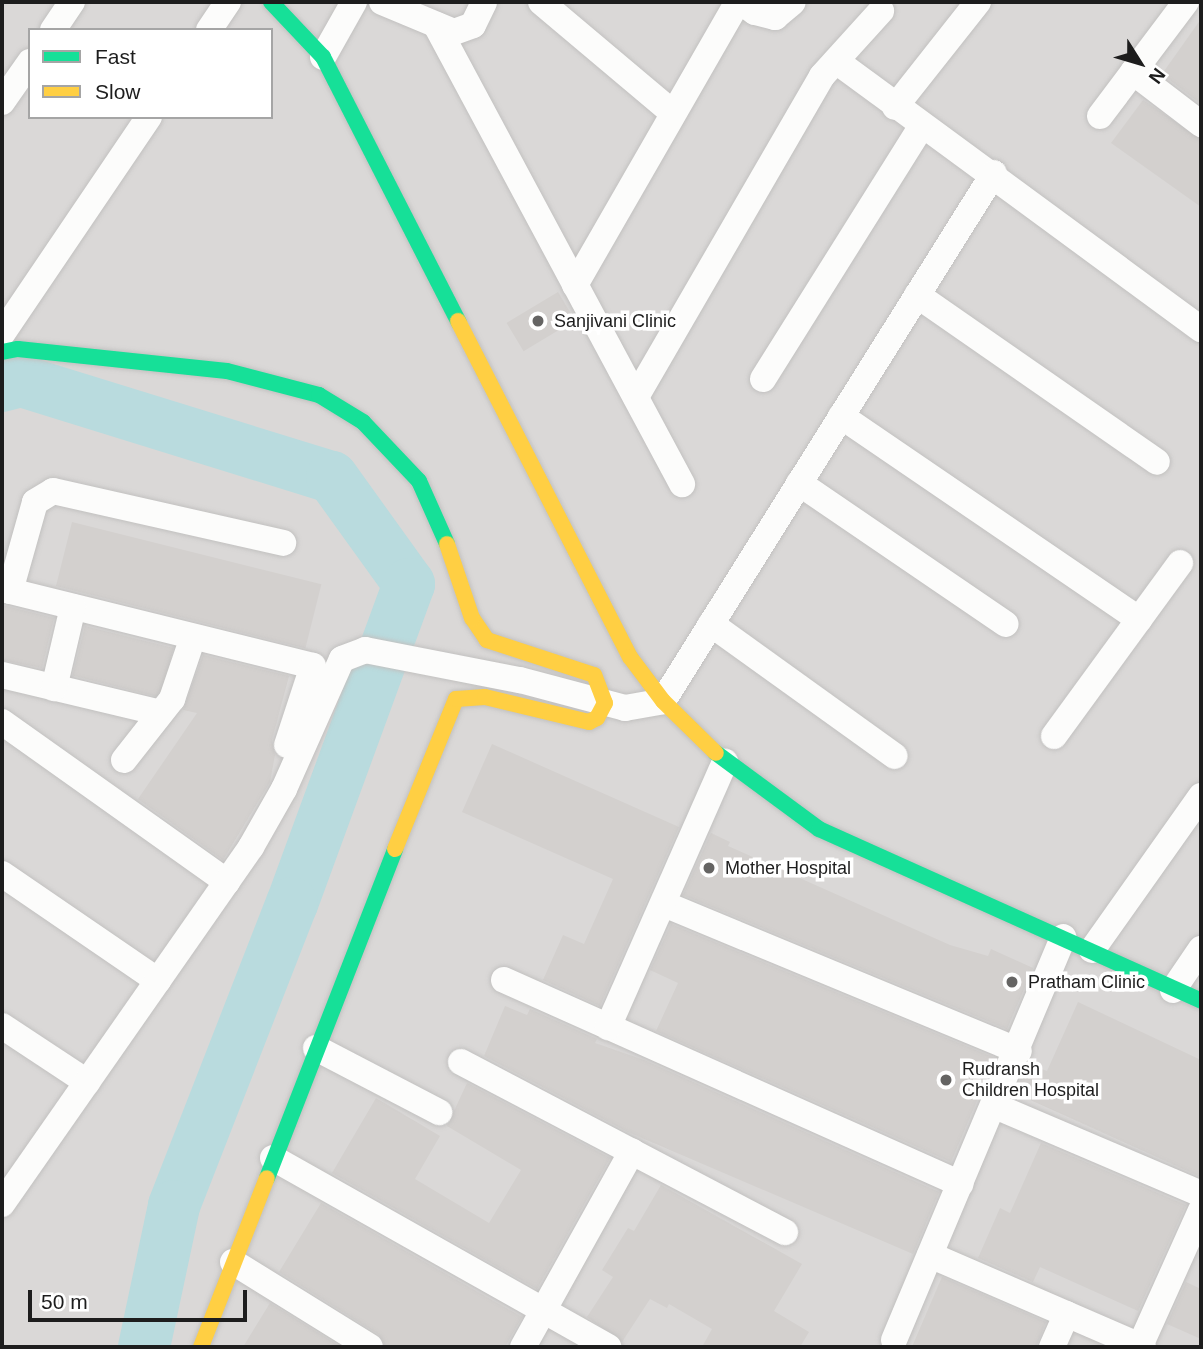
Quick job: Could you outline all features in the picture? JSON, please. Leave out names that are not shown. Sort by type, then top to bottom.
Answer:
[{"type":"street","points":[[53,28],[72,2]]},
{"type":"street","points":[[210,28],[228,2]]},
{"type":"street","points":[[271,2],[323,57],[630,657],[663,701],[725,762],[818,829],[1201,1001]]},
{"type":"street","points":[[323,57],[354,2]]},
{"type":"street","points":[[382,2],[436,25],[464,31],[473,25],[484,2]]},
{"type":"street","points":[[541,2],[673,113]]},
{"type":"street","points":[[575,285],[739,2],[755,12],[775,17],[793,2]]},
{"type":"street","points":[[895,107],[978,2]]},
{"type":"street","points":[[1100,116],[1186,2]]},
{"type":"street","points":[[636,397],[822,76],[881,11]]},
{"type":"street","points":[[436,25],[682,484]]},
{"type":"street","points":[[836,61],[922,127],[994,173],[1201,329]]},
{"type":"street","points":[[2,102],[28,65]]},
{"type":"street","points":[[1133,72],[1201,124]]},
{"type":"street","points":[[2,334],[148,119]]},
{"type":"street","points":[[764,379],[922,127]]},
{"type":"street","points":[[3,1199],[227,883],[280,797],[342,659],[349,652],[365,650],[506,677],[596,701],[643,708],[663,701],[994,173]]},
{"type":"street","points":[[917,295],[1157,461]]},
{"type":"street","points":[[2,352],[18,349],[227,371],[319,395],[363,422],[419,481],[453,557],[472,618],[487,640],[594,675],[597,718],[589,722],[485,698],[456,699],[444,720],[201,1347]]},
{"type":"street","points":[[841,415],[1139,619]]},
{"type":"street","points":[[799,482],[1006,624]]},
{"type":"street","points":[[280,797],[273,785],[313,666],[6,590],[35,502],[53,491],[283,543]]},
{"type":"street","points":[[1054,736],[1180,563]]},
{"type":"street","points":[[54,688],[73,607]]},
{"type":"street","points":[[711,624],[895,756]]},
{"type":"street","points":[[124,760],[172,699],[193,637]]},
{"type":"street","points":[[2,675],[161,713]]},
{"type":"street","points":[[2,722],[227,883]]},
{"type":"street","points":[[608,1027],[725,762]]},
{"type":"street","points":[[1092,950],[1201,796]]},
{"type":"street","points":[[2,874],[158,981]]},
{"type":"street","points":[[664,904],[1019,1051]]},
{"type":"street","points":[[894,1340],[1019,1051],[1063,937]]},
{"type":"street","points":[[1173,990],[1201,949]]},
{"type":"street","points":[[504,981],[961,1184]]},
{"type":"street","points":[[2,1026],[88,1082]]},
{"type":"street","points":[[316,1048],[439,1112]]},
{"type":"street","points":[[461,1062],[785,1232]]},
{"type":"street","points":[[995,1105],[1201,1194]]},
{"type":"street","points":[[523,1347],[632,1151]]},
{"type":"street","points":[[273,1158],[608,1347]]},
{"type":"street","points":[[930,1255],[1142,1347],[1201,1210]]},
{"type":"street","points":[[233,1262],[370,1347]]},
{"type":"street","points":[[1052,1347],[1067,1314]]},
{"type":"shaded area","points":[[2,2],[1201,2],[1201,1347],[2,1347]]},
{"type":"building","points":[[1201,19],[1201,104],[1162,74]]},
{"type":"building","points":[[1143,100],[1201,139],[1201,207],[1111,143]]},
{"type":"building","points":[[558,292],[575,320],[524,351],[507,323]]},
{"type":"building","points":[[72,522],[321,584],[305,648],[56,586]]},
{"type":"building","points":[[2,605],[54,618],[42,668],[2,660]]},
{"type":"building","points":[[85,626],[173,648],[161,697],[73,675]]},
{"type":"building","points":[[203,655],[289,676],[272,740],[275,755],[270,782],[223,860],[138,799],[197,713],[183,710]]},
{"type":"building","points":[[492,744],[679,827],[600,1006],[543,980],[563,935],[584,944],[613,879],[462,812]]},
{"type":"building","points":[[711,833],[730,842],[728,846],[950,945],[988,956],[991,949],[1033,968],[1007,1029],[683,895]]},
{"type":"building","points":[[671,924],[995,1058],[951,1162],[656,1031],[678,983],[650,970]]},
{"type":"building","points":[[1078,1002],[1201,1060],[1201,1177],[1015,1093],[1027,1064],[1047,1071]]},
{"type":"building","points":[[505,1006],[527,1015],[530,1009],[597,1039],[595,1043],[644,1060],[939,1192],[913,1254],[628,1132],[484,1056]]},
{"type":"building","points":[[467,1083],[610,1158],[537,1289],[332,1173],[376,1098],[440,1136],[415,1179],[489,1223],[521,1170],[447,1126]]},
{"type":"building","points":[[1041,1143],[1186,1205],[1138,1311],[1040,1267],[1033,1282],[978,1258],[1000,1208],[1010,1213]]},
{"type":"building","points":[[661,1185],[802,1264],[774,1311],[809,1332],[800,1347],[702,1347],[712,1329],[669,1304],[667,1308],[650,1299],[622,1342],[587,1317],[613,1277],[602,1270],[628,1228],[634,1231]]},
{"type":"building","points":[[321,1203],[522,1317],[505,1347],[386,1347],[378,1334],[279,1272]]},
{"type":"building","points":[[942,1277],[1046,1322],[1036,1347],[912,1347]]},
{"type":"building","points":[[1186,1282],[1201,1289],[1201,1339],[1167,1324]]},
{"type":"building","points":[[270,1303],[341,1347],[243,1347]]},
{"type":"waterway","points":[[2,386],[21,381],[332,477],[409,584],[292,903],[174,1206],[144,1347]]},
{"type":"traffic: fast","points":[[271,2],[323,57],[458,321]]},
{"type":"traffic: fast","points":[[2,352],[18,349],[227,371],[319,395],[363,422],[419,481],[447,544]]},
{"type":"traffic: fast","points":[[716,753],[819,829],[1201,1001]]},
{"type":"traffic: fast","points":[[267,1178],[395,849]]},
{"type":"traffic: slow","points":[[458,321],[630,657],[663,701],[716,753]]},
{"type":"traffic: slow","points":[[395,849],[456,699],[485,697],[589,722],[597,718],[605,703],[594,675],[487,640],[472,618],[447,544]]},
{"type":"traffic: slow","points":[[201,1347],[267,1178]]},
{"type":"place","name":"Sanjivani Clinic","points":[[538,321]]},
{"type":"place","name":"Mother Hospital","points":[[709,868]]},
{"type":"place","name":"Pratham Clinic","points":[[1012,982]]},
{"type":"place","name":"Rudransh Children Hospital","points":[[946,1080]]}]
